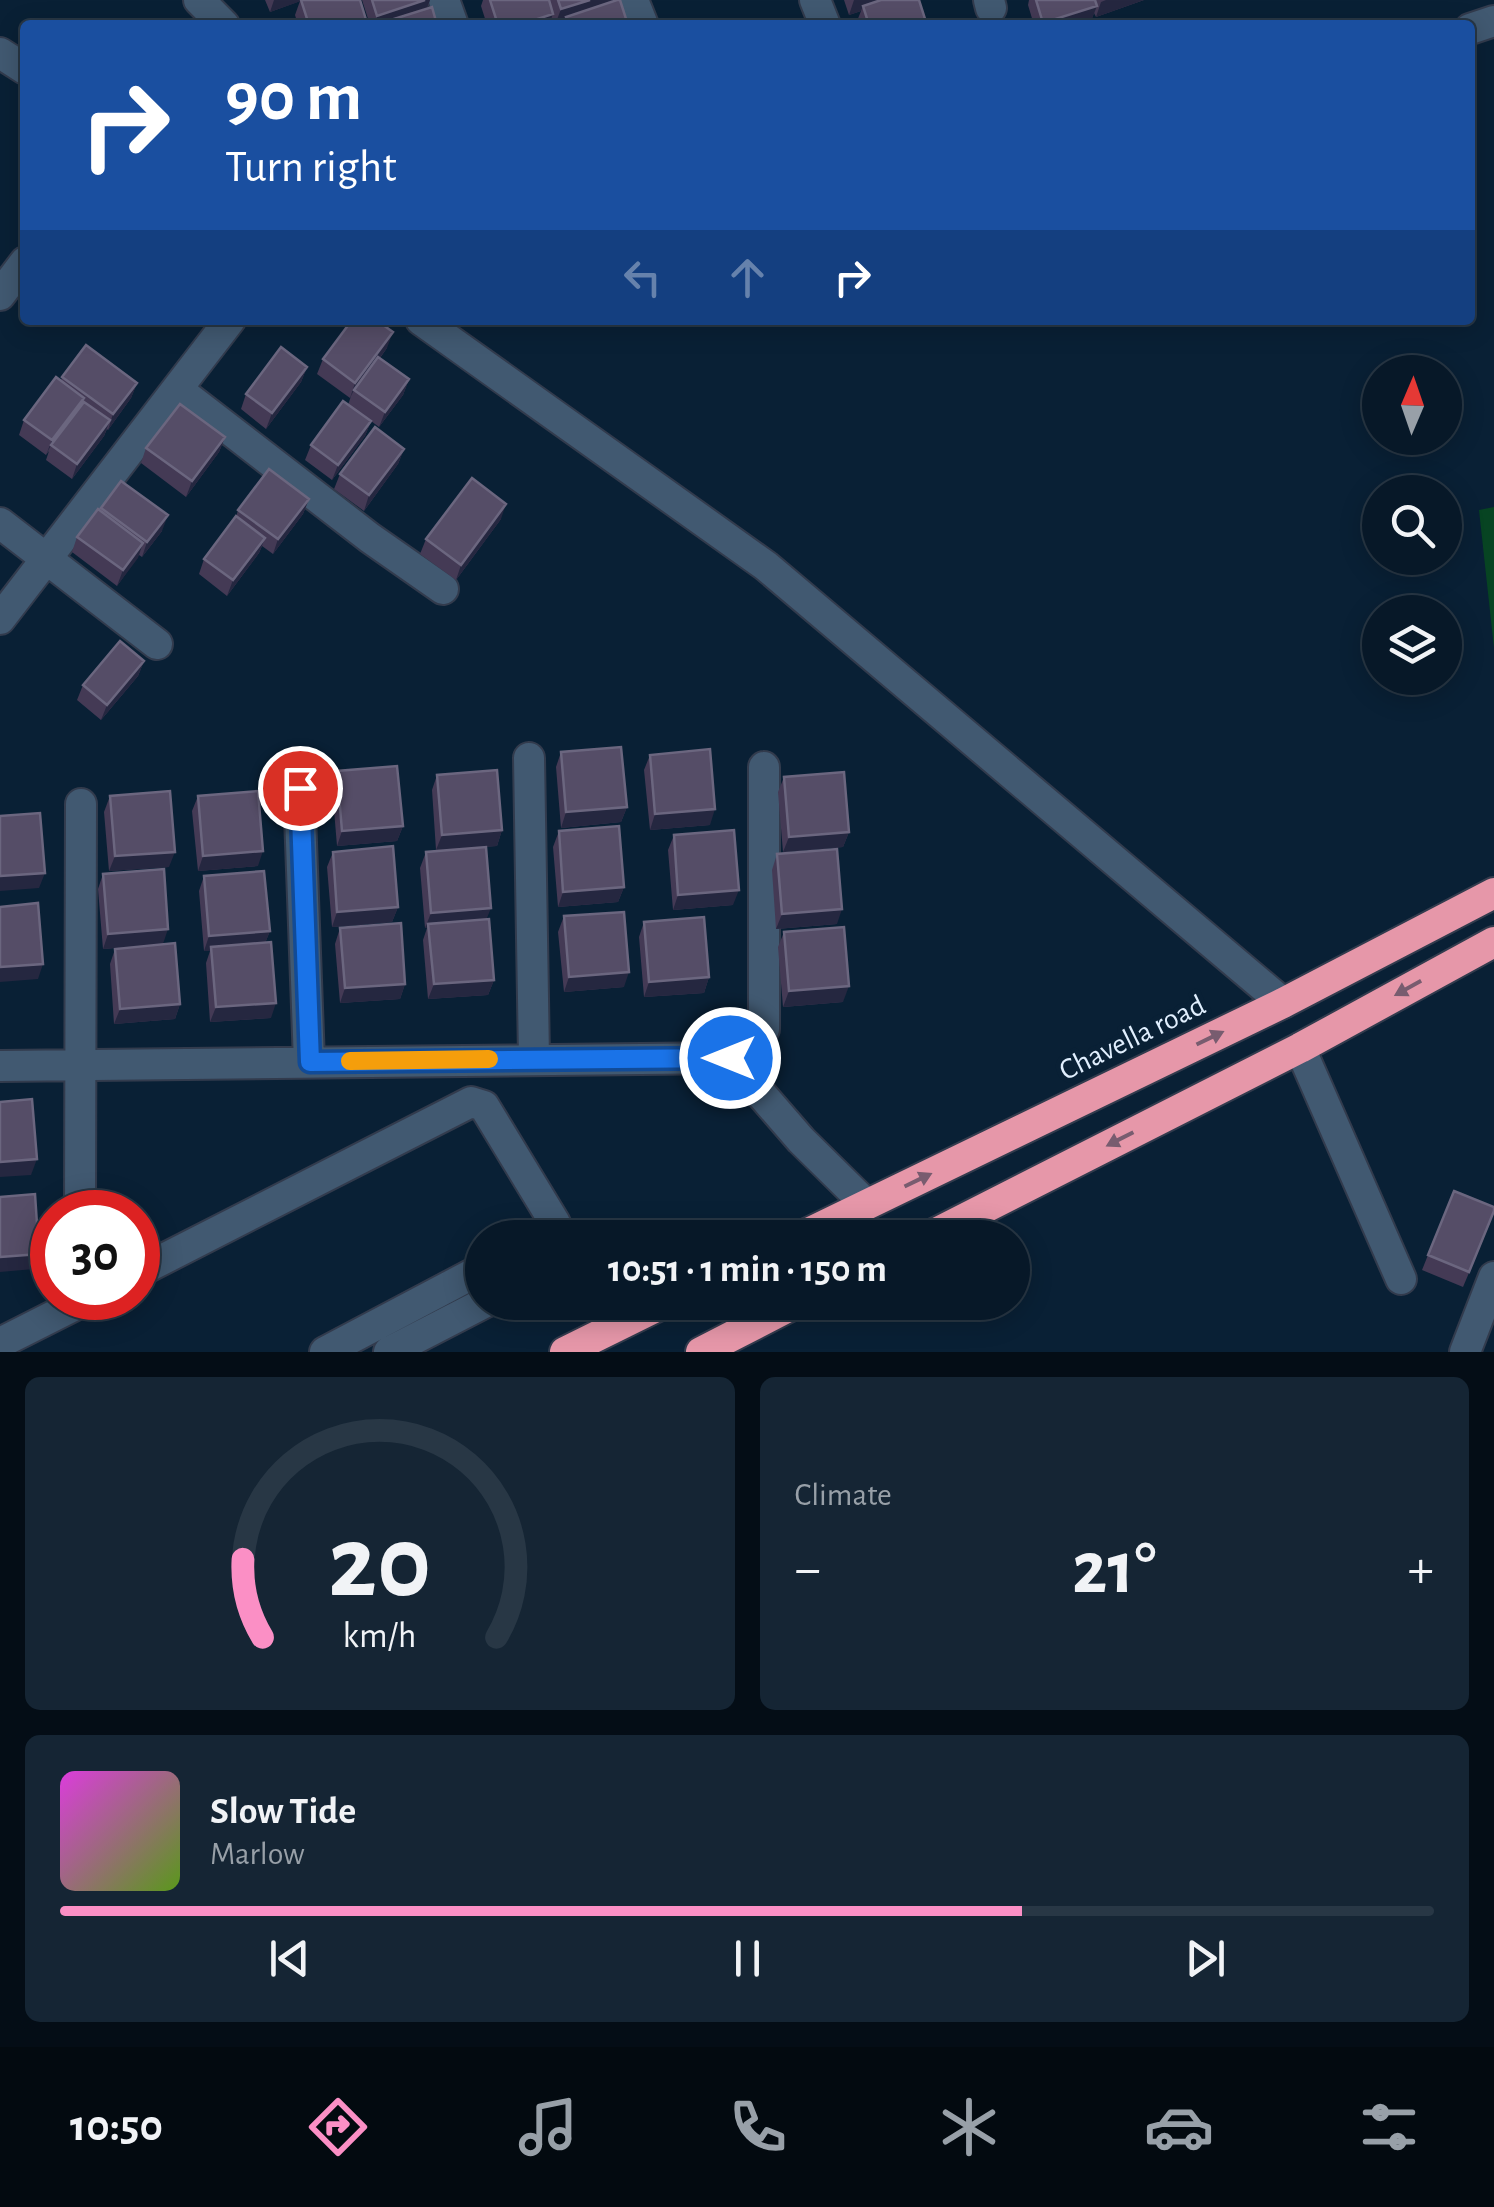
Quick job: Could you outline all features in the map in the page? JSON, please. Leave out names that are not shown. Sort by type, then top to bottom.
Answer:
[{"type":"highway","name":"Chavella road","points":[[834,1220],[1283,1003],[1494,893]]},
{"type":"highway","points":[[961,1220],[1300,1048],[1494,942]]},
{"type":"highway","points":[[565,1352],[630,1320]]},
{"type":"highway","points":[[701,1352],[763,1320]]},
{"type":"street","points":[[199,0],[219,20]]},
{"type":"street","points":[[0,295],[20,269]]},
{"type":"street","points":[[0,619],[226,325]]},
{"type":"street","points":[[428,325],[766,566],[1283,1003]]},
{"type":"street","points":[[177,389],[370,538],[443,589]]},
{"type":"street","points":[[0,523],[157,644]]},
{"type":"street","points":[[529,758],[534,1058]]},
{"type":"street","points":[[0,1066],[730,1058],[764,1029],[764,767]]},
{"type":"street","points":[[300,788],[310,1062]]},
{"type":"street","points":[[80,1190],[82,804]]},
{"type":"street","points":[[1300,1048],[1401,1279]]},
{"type":"street","points":[[730,1058],[801,1140],[866,1204]]},
{"type":"street","points":[[160,1261],[471,1102],[484,1106],[552,1220]]},
{"type":"street","points":[[1465,1352],[1494,1277]]},
{"type":"street","points":[[325,1352],[465,1278]]},
{"type":"street","points":[[388,1352],[465,1313]]},
{"type":"street","points":[[0,1344],[46,1320]]},
{"type":"green space","points":[[1494,507],[1494,648],[1479,510]]},
{"type":"building","points":[[301,0],[360,0],[366,20],[307,20]]},
{"type":"building","points":[[372,0],[425,0],[377,16]]},
{"type":"building","points":[[490,0],[549,0],[553,14],[534,20],[496,20]]},
{"type":"building","points":[[558,0],[590,0],[561,9]]},
{"type":"building","points":[[620,0],[626,20],[567,20],[566,17]]},
{"type":"building","points":[[881,0],[919,0],[925,20],[867,20],[863,6]]},
{"type":"building","points":[[1036,0],[1095,0],[1097,6],[1053,20],[1042,20]]},
{"type":"building","points":[[432,7],[436,20],[391,20]]},
{"type":"building","points":[[348,325],[383,325],[393,332],[355,383],[323,359]]},
{"type":"building","points":[[86,345],[137,383],[113,414],[62,377]]},
{"type":"building","points":[[281,347],[307,367],[272,413],[246,394]]},
{"type":"building","points":[[378,357],[409,379],[385,412],[354,390]]},
{"type":"building","points":[[56,377],[84,398],[52,440],[24,420]]},
{"type":"building","points":[[343,401],[371,421],[338,465],[311,445]]},
{"type":"building","points":[[84,402],[110,420],[77,464],[51,445]]},
{"type":"building","points":[[180,404],[225,437],[192,481],[146,448]]},
{"type":"building","points":[[375,427],[404,449],[369,495],[340,474]]},
{"type":"building","points":[[269,469],[309,499],[278,539],[238,510]]},
{"type":"building","points":[[472,478],[506,504],[461,565],[426,539]]},
{"type":"building","points":[[121,481],[168,515],[147,542],[101,508]]},
{"type":"building","points":[[98,509],[143,543],[123,570],[77,537]]},
{"type":"building","points":[[236,516],[265,538],[233,580],[204,559]]},
{"type":"building","points":[[120,641],[144,661],[107,705],[83,685]]},
{"type":"building","points":[[621,747],[627,807],[566,812],[561,752]]},
{"type":"building","points":[[710,749],[715,809],[655,814],[650,755]]},
{"type":"building","points":[[397,766],[403,826],[342,831],[337,771]]},
{"type":"building","points":[[497,770],[502,830],[442,835],[437,775]]},
{"type":"building","points":[[844,772],[849,832],[789,837],[784,777]]},
{"type":"building","points":[[170,791],[175,852],[115,856],[110,796]]},
{"type":"building","points":[[258,791],[263,851],[203,856],[198,796]]},
{"type":"building","points":[[40,813],[45,873],[0,876],[0,816]]},
{"type":"building","points":[[619,826],[624,887],[563,892],[559,831]]},
{"type":"building","points":[[734,830],[739,890],[678,895],[674,835]]},
{"type":"building","points":[[393,846],[398,907],[337,912],[333,852]]},
{"type":"building","points":[[486,847],[491,908],[431,913],[426,852]]},
{"type":"building","points":[[837,849],[842,909],[782,914],[777,854]]},
{"type":"building","points":[[164,869],[168,929],[108,934],[103,874]]},
{"type":"building","points":[[264,871],[270,931],[209,936],[204,876]]},
{"type":"building","points":[[38,903],[43,964],[0,967],[0,907]]},
{"type":"building","points":[[624,912],[629,972],[569,977],[564,916]]},
{"type":"building","points":[[704,917],[709,977],[649,982],[644,922]]},
{"type":"building","points":[[489,919],[494,980],[434,984],[428,924]]},
{"type":"building","points":[[401,923],[405,984],[345,988],[340,928]]},
{"type":"building","points":[[844,927],[849,986],[789,991],[784,932]]},
{"type":"building","points":[[271,942],[276,1003],[216,1007],[211,947]]},
{"type":"building","points":[[175,943],[180,1004],[120,1009],[115,949]]},
{"type":"building","points":[[32,1099],[37,1159],[0,1162],[0,1102]]},
{"type":"building","points":[[1454,1191],[1494,1207],[1469,1272],[1428,1255]]},
{"type":"building","points":[[30,1194],[30,1255],[0,1257],[0,1197]]},
{"type":"slow traffic","points":[[350,1061],[489,1059]]},
{"type":"route","points":[[300,788],[310,1062],[730,1058]]}]
